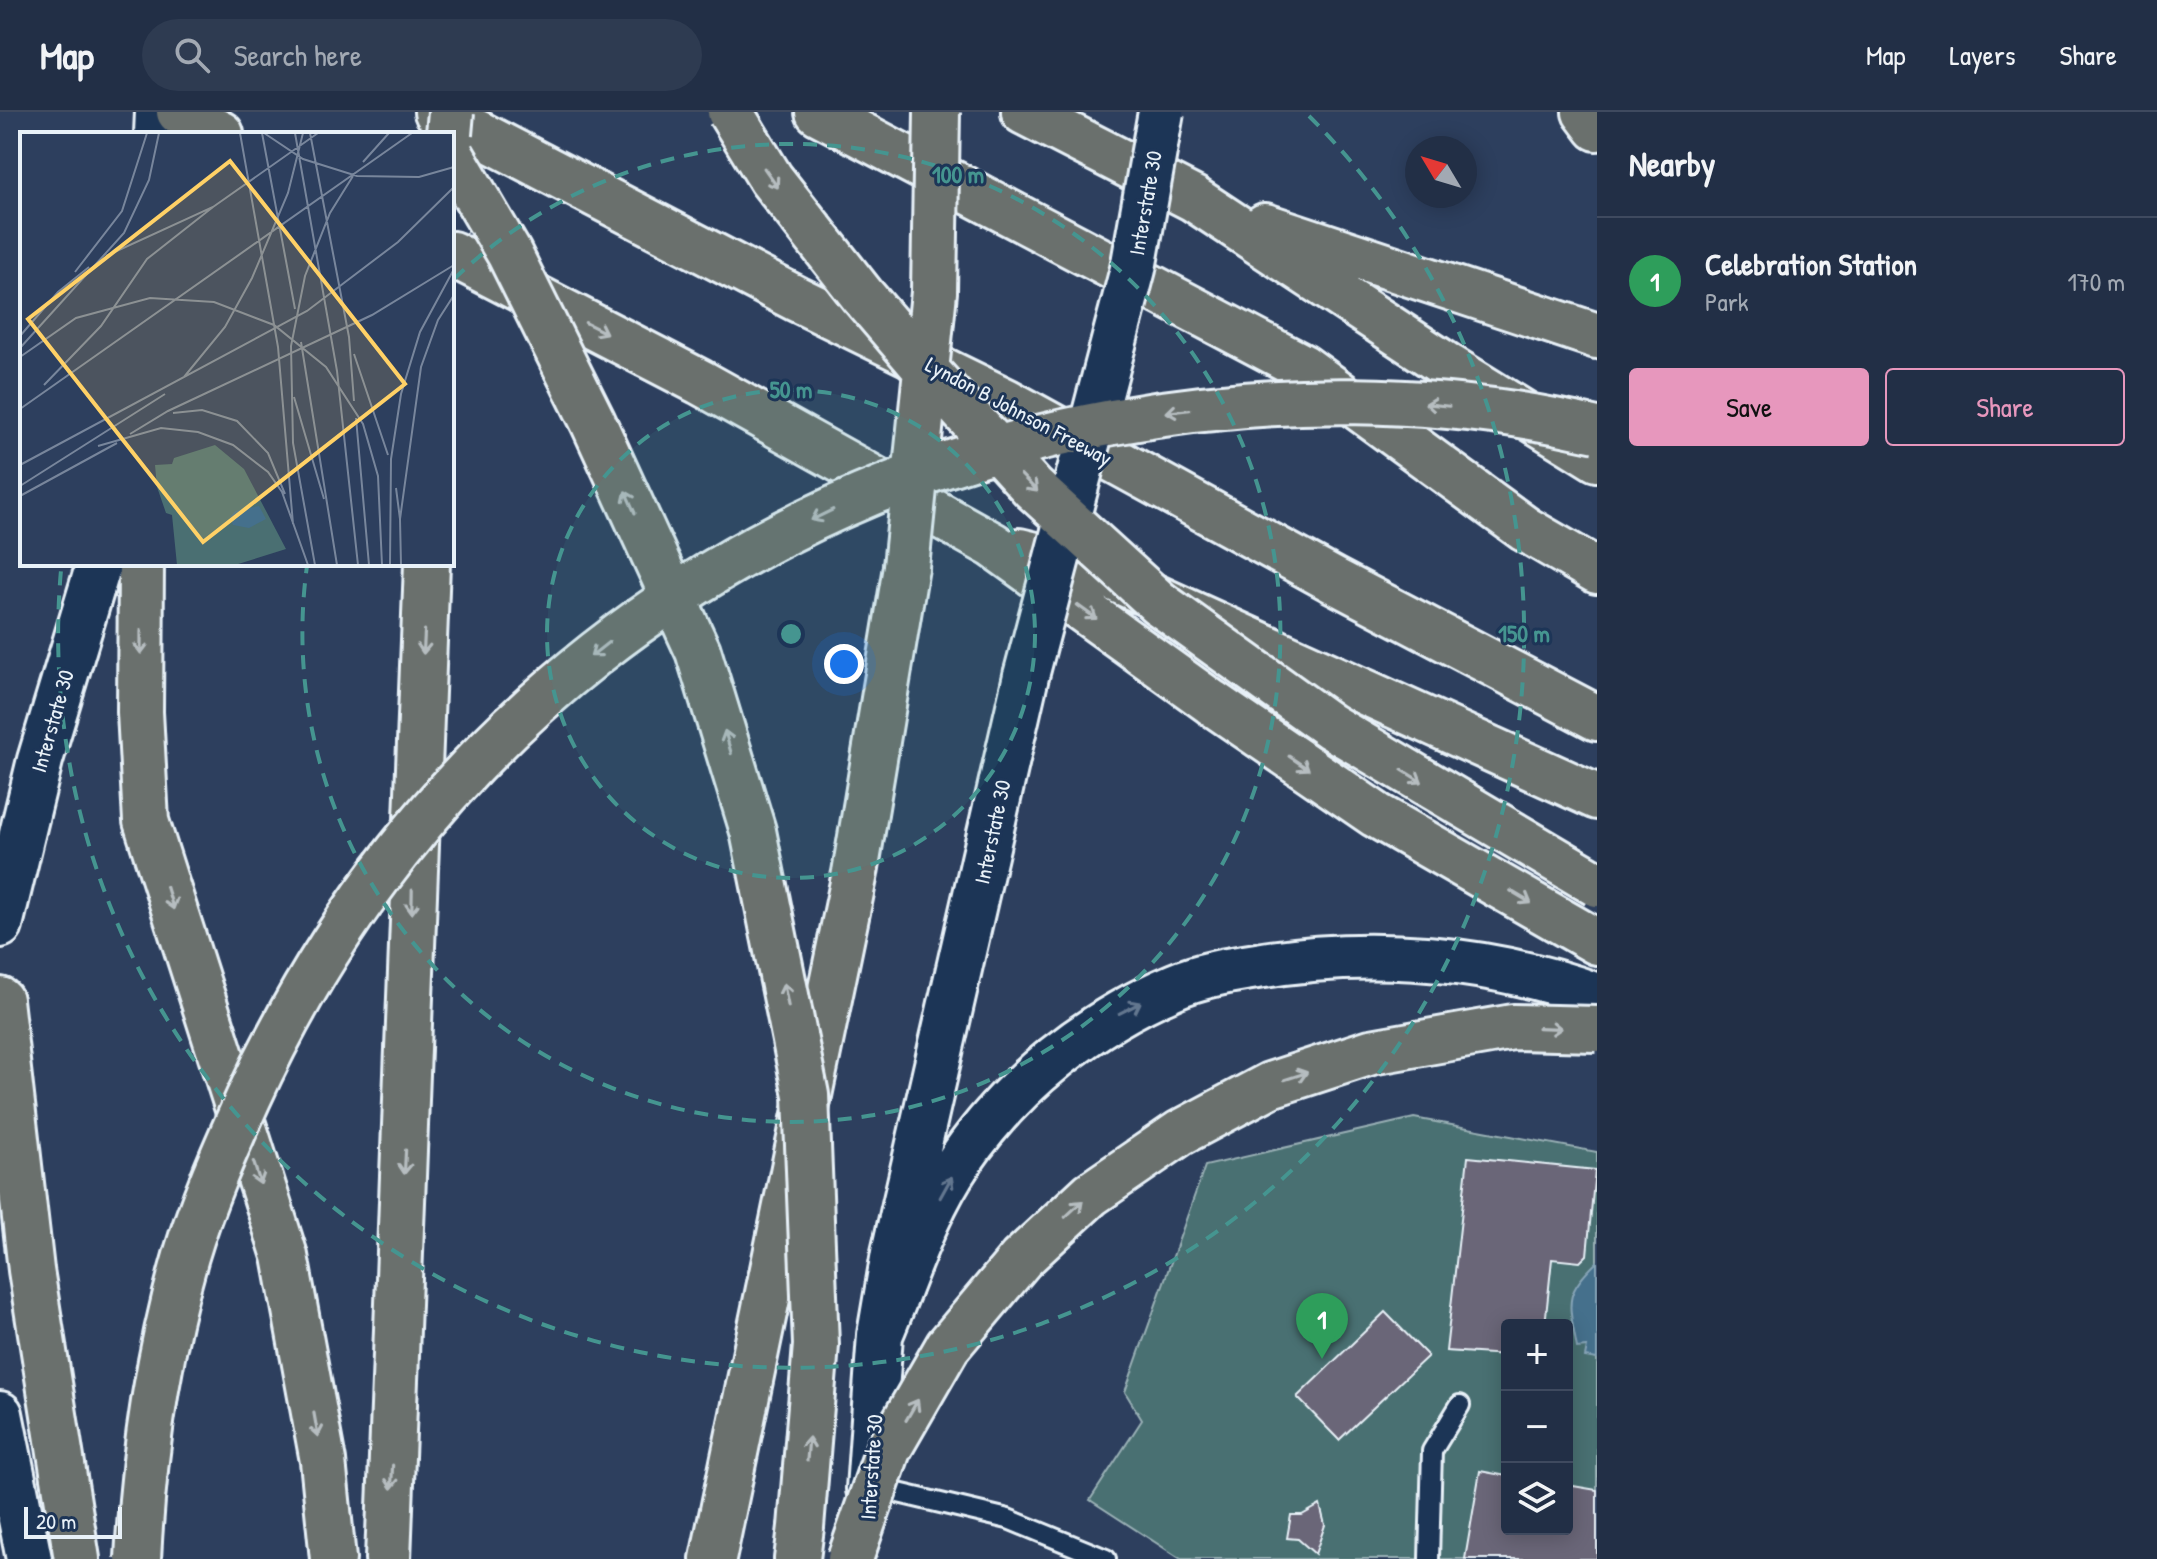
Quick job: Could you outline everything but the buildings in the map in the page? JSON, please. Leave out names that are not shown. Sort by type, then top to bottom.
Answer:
[{"type":"highway","points":[[179,112],[217,132]]},
{"type":"highway","points":[[427,112],[438,132]]},
{"type":"highway","name":"Lyndon B Johnson Freeway","points":[[437,112],[797,299],[1006,401],[1333,580],[1597,718]]},
{"type":"highway","points":[[449,132],[451,112]]},
{"type":"highway","points":[[730,112],[771,179],[862,295],[927,371],[1033,488],[1159,603],[1330,726],[1597,884]]},
{"type":"highway","points":[[818,112],[1303,367],[1525,529],[1597,571]]},
{"type":"highway","points":[[713,1559],[855,873],[906,567],[934,292],[937,112]]},
{"type":"highway","points":[[1024,112],[1194,199],[1449,367],[1597,459]]},
{"type":"highway","points":[[1585,112],[1597,128]]},
{"type":"highway","points":[[454,159],[509,253],[593,422],[698,651],[753,831],[806,1095],[816,1345],[797,1559]]},
{"type":"highway","points":[[1194,199],[1305,241],[1597,336]]},
{"type":"highway","points":[[454,255],[700,382],[993,545],[1211,702],[1376,815],[1597,942]]},
{"type":"highway","points":[[138,1559],[147,1451],[164,1345],[187,1254],[220,1161],[269,1052],[328,945],[374,878],[427,813],[526,712],[631,625],[746,555],[880,487],[971,456],[1069,430],[1174,411],[1341,400],[1502,411],[1597,430]]},
{"type":"highway","points":[[993,545],[1093,569],[1597,797]]},
{"type":"highway","points":[[141,566],[140,712],[146,821],[285,1256],[323,1461],[333,1559]]},
{"type":"highway","points":[[388,1559],[427,566]]},
{"type":"highway","points":[[0,1000],[31,1270],[77,1559]]},
{"type":"highway","points":[[850,1559],[888,1450],[948,1346],[1021,1259],[1091,1194],[1180,1133],[1270,1085],[1356,1057],[1513,1027],[1597,1029]]},
{"type":"main road","points":[[157,132],[158,112]]},
{"type":"main road","name":"Interstate 30","points":[[865,1559],[880,1335],[930,1082],[971,926],[1026,676],[1133,269],[1161,112]]},
{"type":"main road","name":"Interstate 30","points":[[0,925],[40,760],[98,566]]},
{"type":"main road","points":[[880,1335],[929,1218],[961,1160],[1005,1103],[1056,1056],[1118,1014],[1177,984],[1295,960],[1356,956],[1426,958],[1493,966],[1597,996]]},
{"type":"main road","points":[[0,1414],[29,1559]]},
{"type":"lane","points":[[1429,1559],[1432,1451],[1460,1405]]},
{"type":"lane","points":[[870,1487],[1008,1519],[1106,1559]]},
{"type":"green space","points":[[1414,1118],[1597,1152],[1597,1559],[1181,1559],[1090,1500],[1142,1420],[1125,1392],[1205,1166]]},
{"type":"water","points":[[1597,1262],[1597,1359],[1585,1357],[1587,1347],[1577,1348],[1571,1310],[1573,1292]]},
{"type":"place","name":"Celebration Station","points":[[1322,1359]]}]
